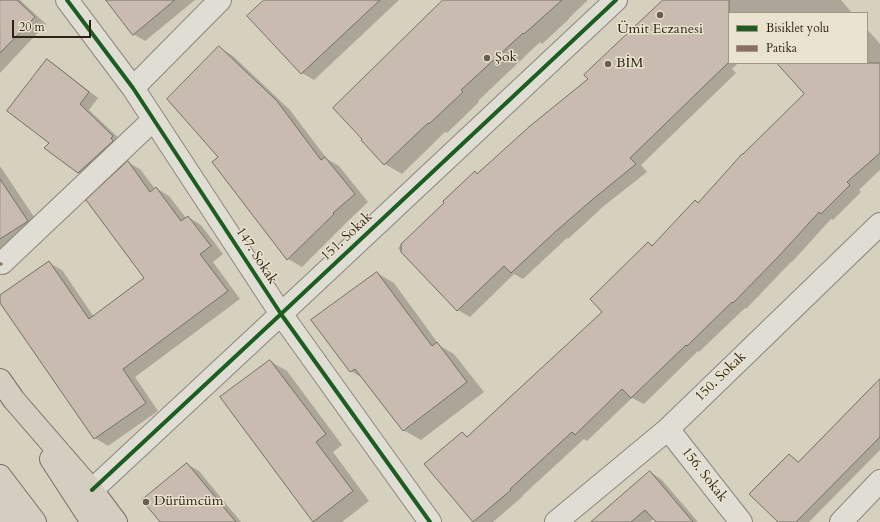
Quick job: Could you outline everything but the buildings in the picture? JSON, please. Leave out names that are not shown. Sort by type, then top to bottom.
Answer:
[{"type":"main road","points":[[0,380],[14,400],[92,490],[116,522]]},
{"type":"main road","points":[[0,380],[92,522]]},
{"type":"main road","points":[[0,476],[34,522]]},
{"type":"main road","points":[[0,502],[12,522]]},
{"type":"street","name":"147. Sokak","points":[[67,0],[133,88],[281,314],[430,522]]},
{"type":"street","points":[[133,88],[220,0]]},
{"type":"street","name":"151. Sokak","points":[[92,490],[616,0]]},
{"type":"street","points":[[2,263],[153,120]]},
{"type":"street","name":"150. Sokak","points":[[556,522],[668,428],[880,224]]},
{"type":"street","name":"156. Sokak","points":[[668,428],[741,522]]},
{"type":"street","points":[[841,522],[880,481]]},
{"type":"cycle path","points":[[67,0],[133,88],[281,314],[430,522]]},
{"type":"cycle path","points":[[92,490],[616,0]]},
{"type":"place","name":"Ümit Eczanesi","points":[[660,15]]},
{"type":"place","name":"Şok","points":[[487,58]]},
{"type":"place","name":"BİM","points":[[608,64]]},
{"type":"place","name":"Dürümcüm","points":[[146,502]]}]
